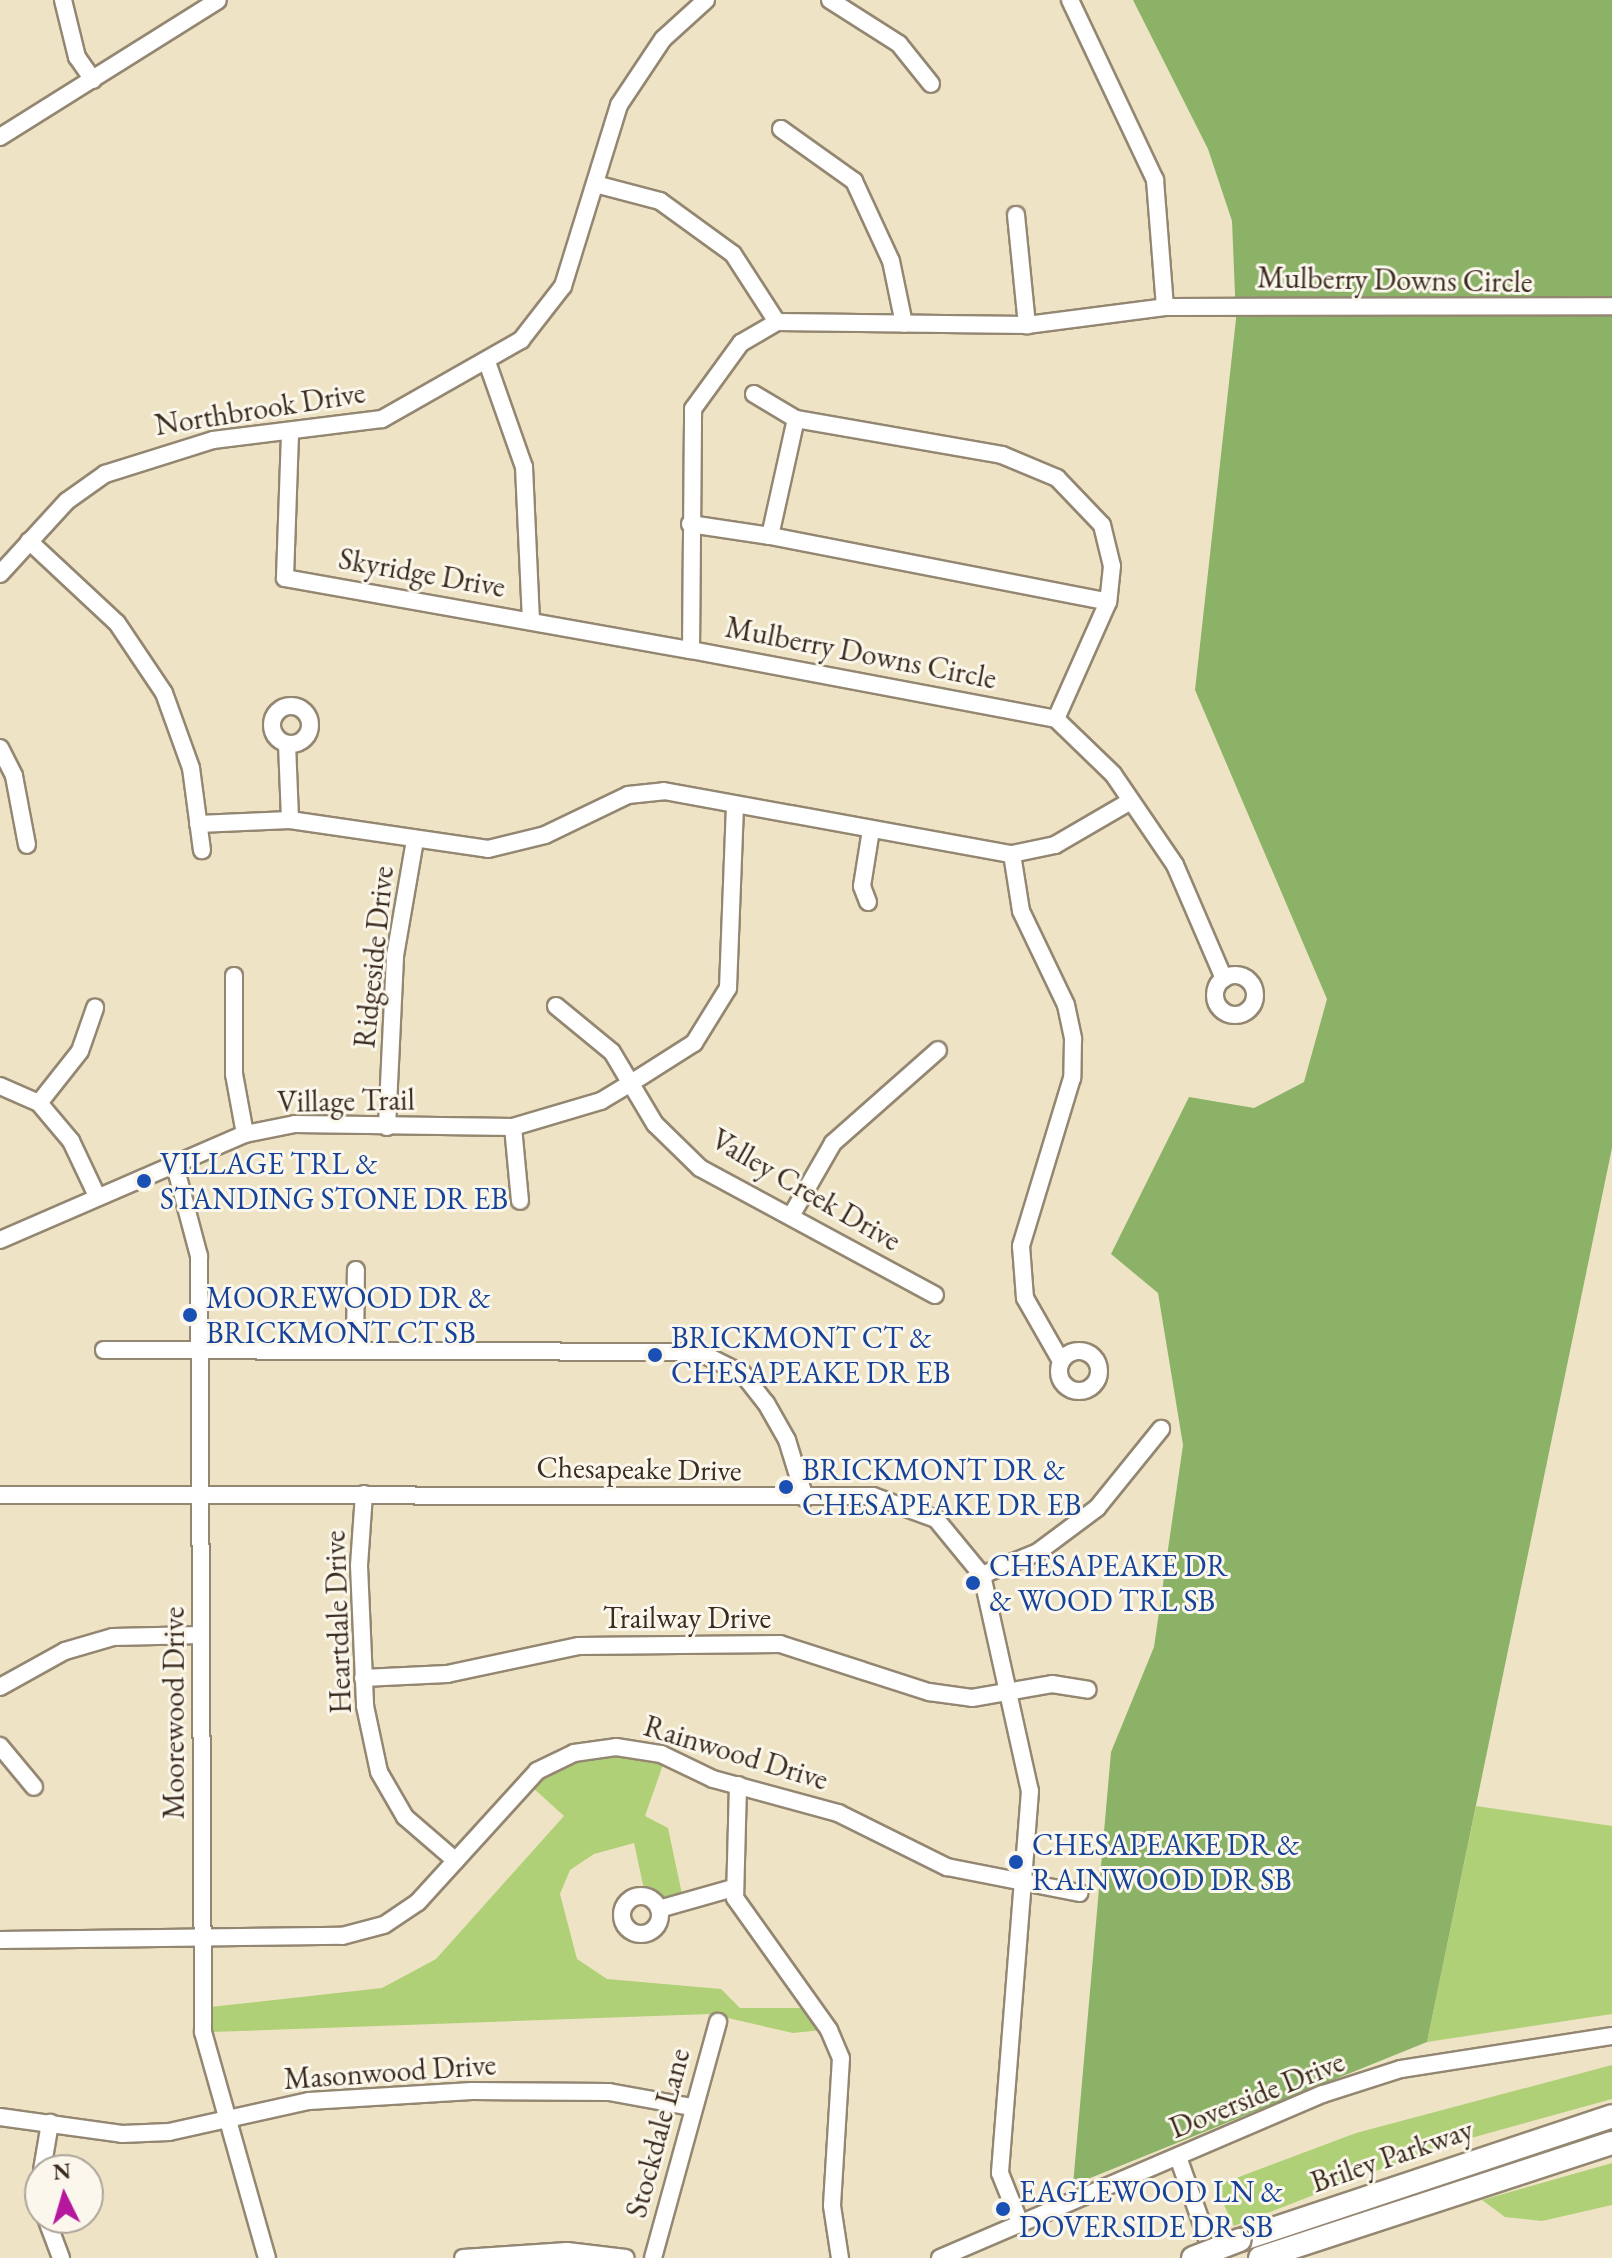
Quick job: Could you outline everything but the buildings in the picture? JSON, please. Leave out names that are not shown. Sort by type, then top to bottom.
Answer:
[{"type":"highway","name":"Briley Parkway","points":[[1193,2258],[1612,2116]]},
{"type":"highway","name":"Briley Parkway","points":[[1260,2258],[1539,2163],[1612,2143]]},
{"type":"highway","points":[[1539,2163],[1612,2150]]},
{"type":"street","points":[[63,0],[77,57],[93,80]]},
{"type":"street","points":[[0,137],[218,0]]},
{"type":"street","name":"Northbrook Drive","points":[[0,574],[67,501],[146,455],[382,419],[487,362],[546,316],[599,185],[619,105],[663,39],[706,0]]},
{"type":"street","points":[[830,0],[899,44],[931,84]]},
{"type":"street","points":[[1070,0],[1155,180],[1165,307]]},
{"type":"street","points":[[781,129],[854,181],[891,261],[904,324]]},
{"type":"street","points":[[599,185],[660,201],[733,254],[777,322]]},
{"type":"street","points":[[1016,215],[1027,325]]},
{"type":"street","name":"Mulberry Downs Circle","points":[[1056,719],[691,650],[693,409],[741,343],[777,322],[1027,325],[1165,307],[1612,306]]},
{"type":"street","points":[[487,362],[524,467],[531,621]]},
{"type":"street","points":[[754,394],[796,419],[1002,455],[1057,478],[1102,525],[1112,566],[1108,602],[1056,719],[1113,774],[1194,901],[1224,979]]},
{"type":"street","points":[[770,536],[796,419]]},
{"type":"street","name":"Skyridge Drive","points":[[290,434],[285,578],[691,650]]},
{"type":"street","points":[[690,524],[770,536],[1108,602]]},
{"type":"street","points":[[29,541],[117,623],[164,693],[191,768],[202,850]]},
{"type":"street","points":[[287,744],[290,820]]},
{"type":"street","points":[[0,748],[14,776],[27,845]]},
{"type":"street","points":[[198,824],[290,820],[466,850],[517,845],[628,795],[664,791],[1012,854],[1055,845],[1129,802]]},
{"type":"street","name":"Village Trail","points":[[0,1240],[174,1162],[245,1134],[295,1124],[513,1127],[601,1101],[694,1043],[728,988],[735,805]]},
{"type":"street","points":[[868,902],[862,886],[871,830]]},
{"type":"street","name":"Ridgeside Drive","points":[[387,1127],[395,956],[415,840]]},
{"type":"street","points":[[1012,854],[1021,911],[1066,1005],[1073,1039],[1065,1108],[1021,1246],[1025,1298],[1061,1361]]},
{"type":"street","points":[[234,976],[234,1074],[245,1134]]},
{"type":"street","name":"Valley Creek Drive","points":[[556,1006],[587,1025],[631,1083],[655,1124],[700,1168],[935,1295]]},
{"type":"street","points":[[39,1103],[80,1051],[95,1008]]},
{"type":"street","points":[[791,1216],[833,1143],[938,1050]]},
{"type":"street","points":[[0,1086],[39,1103],[71,1141],[97,1196]]},
{"type":"street","points":[[513,1127],[520,1201]]},
{"type":"street","name":"Moorewood Drive","points":[[174,1162],[199,1256],[203,2032],[223,2119],[267,2258]]},
{"type":"street","points":[[355,1347],[356,1270]]},
{"type":"street","points":[[104,1350],[669,1347],[721,1358],[766,1403],[787,1440],[805,1498]]},
{"type":"street","points":[[982,1575],[1038,1552],[1097,1508],[1161,1429]]},
{"type":"street","name":"Chesapeake Drive","points":[[0,1495],[201,1492],[898,1500],[952,1532],[982,1575],[1030,1791],[1003,2072],[1000,2173],[1020,2223]]},
{"type":"street","name":"Heartdale Drive","points":[[364,1494],[363,1678],[379,1772],[405,1817],[456,1861]]},
{"type":"street","points":[[0,1687],[65,1651],[113,1637],[201,1635]]},
{"type":"street","name":"Trailway Drive","points":[[363,1678],[447,1674],[579,1646],[780,1644],[929,1692],[1006,1694],[1052,1684],[1088,1690]]},
{"type":"street","points":[[0,1746],[34,1787]]},
{"type":"street","name":"Rainwood Drive","points":[[0,1940],[342,1936],[384,1925],[418,1902],[537,1771],[574,1753],[616,1747],[661,1754],[738,1785],[838,1813],[947,1867],[1079,1893]]},
{"type":"street","points":[[738,1785],[733,1888],[759,1941],[829,2030],[841,2058],[832,2206],[840,2258]]},
{"type":"street","points":[[659,1909],[733,1888]]},
{"type":"street","name":"Stockdale Lane","points":[[653,2258],[691,2107],[718,2022]]},
{"type":"street","name":"Doverside Drive","points":[[940,2258],[1323,2094],[1401,2069],[1612,2036]]},
{"type":"street","name":"Masonwood Drive","points":[[0,2117],[122,2134],[223,2119],[309,2101],[472,2091],[609,2092],[691,2107]]},
{"type":"street","points":[[45,2154],[50,2123]]},
{"type":"street","points":[[1178,2157],[1214,2258]]},
{"type":"street","points":[[52,2234],[61,2258]]},
{"type":"street","points":[[463,2258],[567,2251],[626,2258]]},
{"type":"green space","points":[[1133,0],[1612,0],[1612,1148],[1427,2042],[1073,2185],[1111,1752],[1154,1647],[1183,1445],[1158,1293],[1111,1254],[1189,1097],[1254,1108],[1304,1082],[1327,999],[1195,690],[1236,319],[1232,221],[1208,149]]},
{"type":"green space","points":[[613,1752],[664,1762],[645,1816],[668,1828],[682,1894],[665,1899],[644,1889],[634,1843],[594,1854],[570,1870],[560,1894],[577,1959],[607,1979],[721,1989],[740,2008],[807,2008],[822,2030],[793,2033],[710,2014],[211,2032],[210,2007],[382,1988],[436,1959],[564,1816],[531,1786],[557,1765]]},
{"type":"green space","points":[[1476,1806],[1612,1826],[1612,2014],[1427,2042]]},
{"type":"green space","points":[[1612,2065],[1612,2099],[1435,2148],[1234,2226],[1215,2186],[1356,2133]]},
{"type":"green space","points":[[1612,2163],[1612,2205],[1542,2221],[1505,2217],[1482,2200]]},
{"type":"place","name":"VILLAGE TRL & STANDING STONE DR EB","points":[[144,1181]]},
{"type":"place","name":"MOOREWOOD DR & BRICKMONT CT SB","points":[[190,1315]]},
{"type":"place","name":"BRICKMONT CT & CHESAPEAKE DR EB","points":[[655,1355]]},
{"type":"place","name":"BRICKMONT DR & CHESAPEAKE DR EB","points":[[786,1487]]},
{"type":"place","name":"CHESAPEAKE DR & WOOD TRL SB","points":[[973,1583]]},
{"type":"place","name":"CHESAPEAKE DR & RAINWOOD DR SB","points":[[1016,1862]]},
{"type":"place","name":"EAGLEWOOD LN & DOVERSIDE DR SB","points":[[1003,2209]]}]
